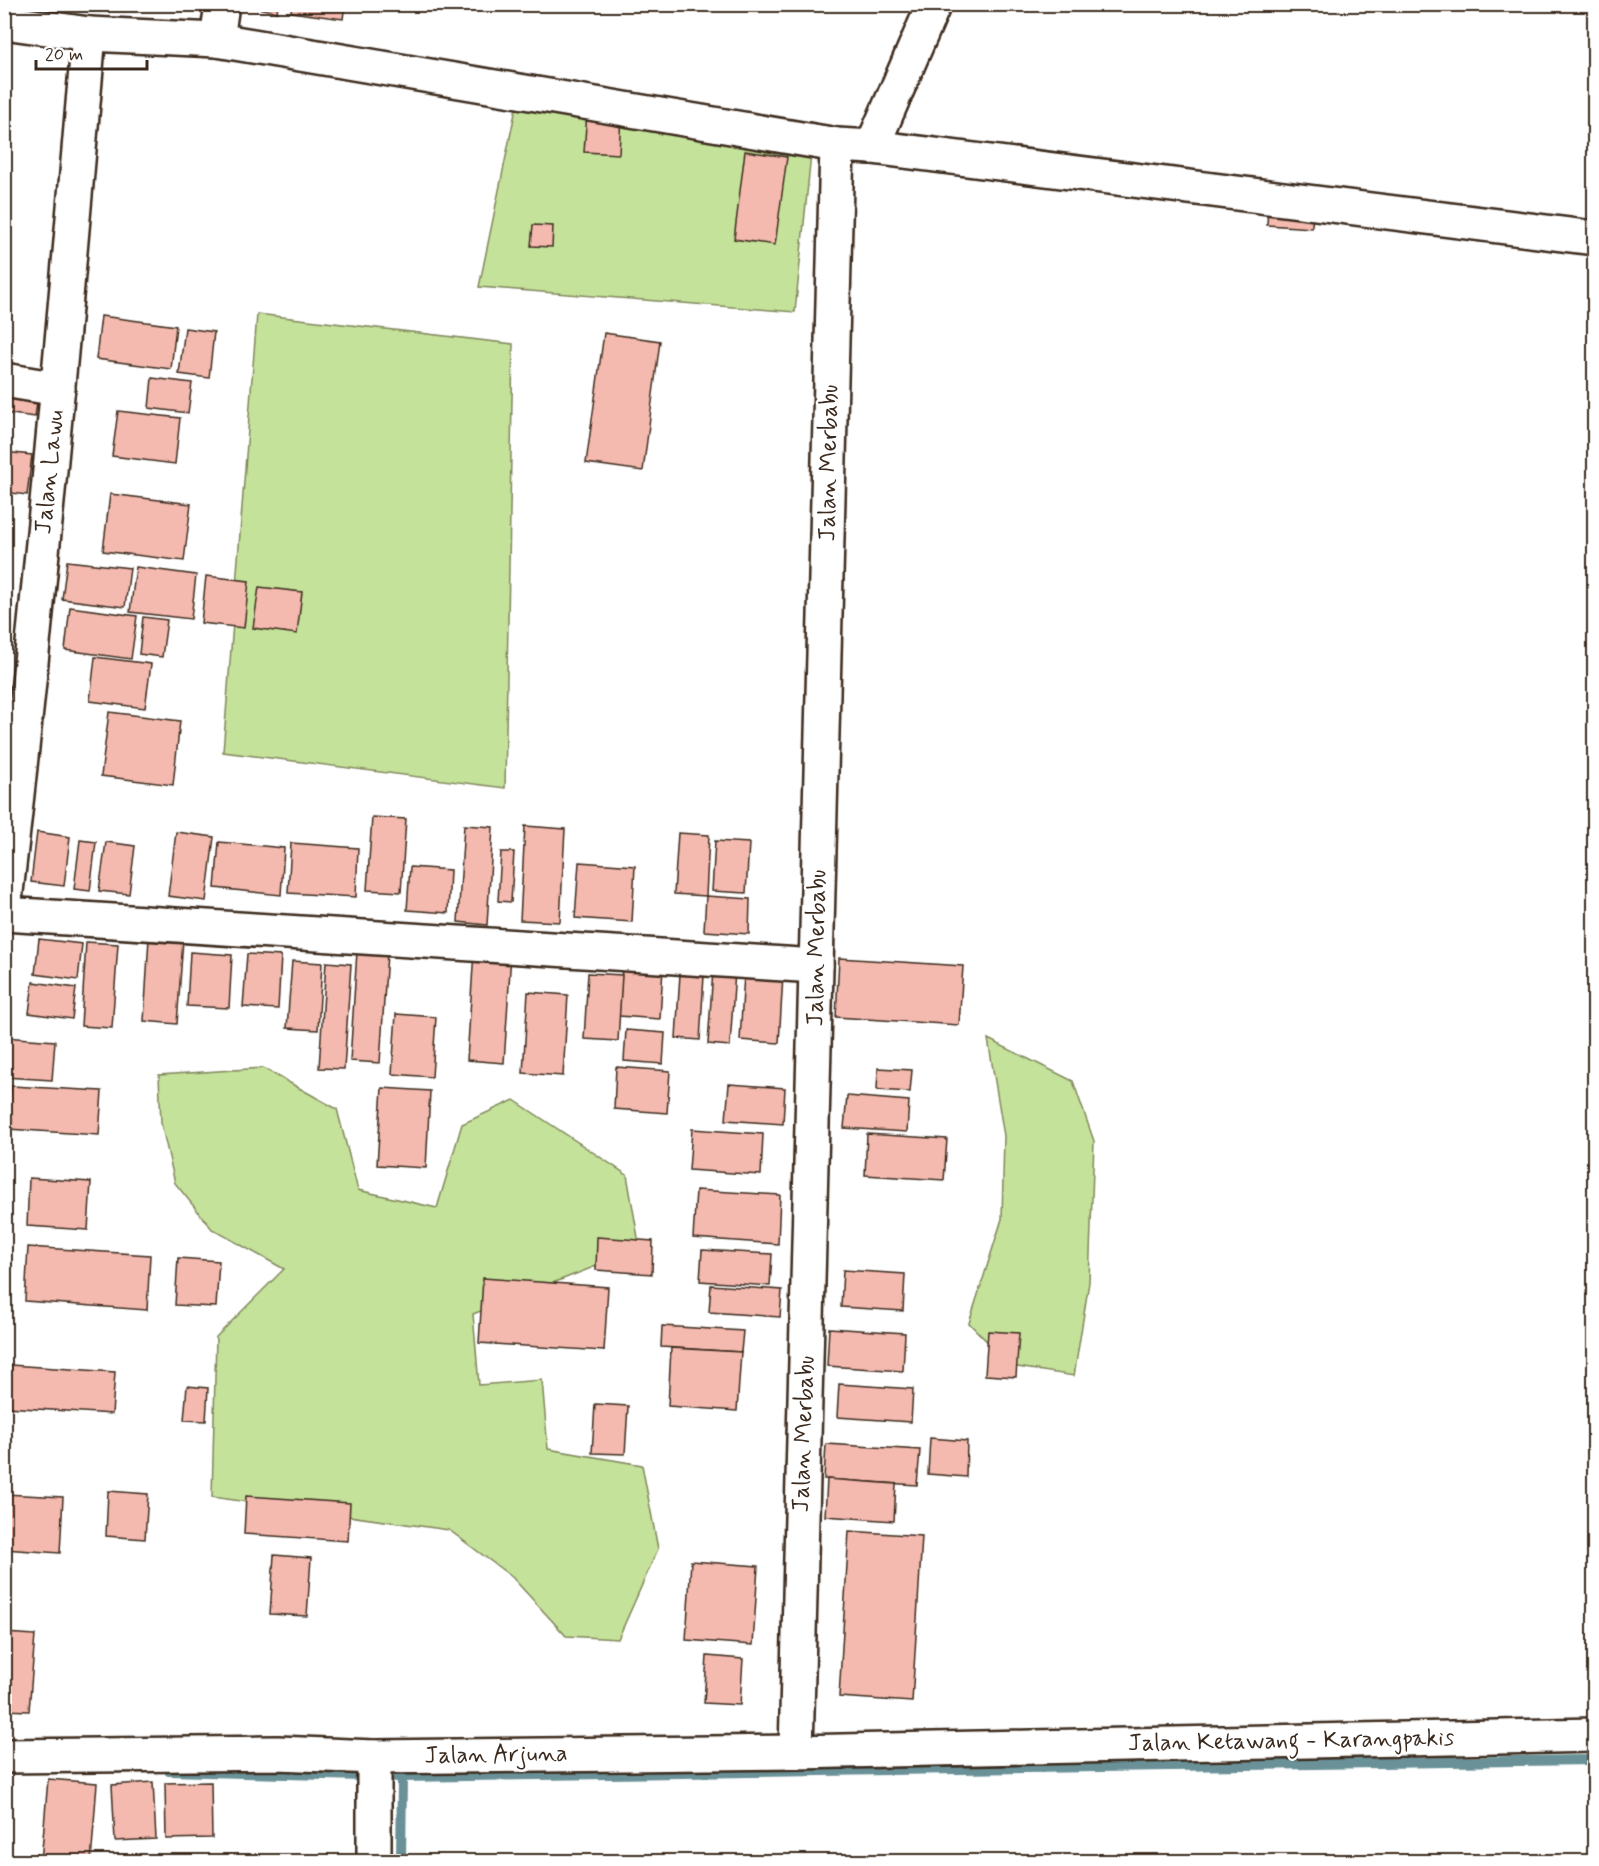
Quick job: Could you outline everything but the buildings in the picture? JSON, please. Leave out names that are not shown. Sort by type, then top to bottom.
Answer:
[{"type":"street","points":[[217,40],[222,4]]},
{"type":"street","points":[[872,147],[934,4]]},
{"type":"street","points":[[4,22],[89,33],[217,40],[837,145],[872,147],[1594,238]]},
{"type":"street","name":"Jalan Lawu","points":[[4,909],[28,706],[89,33]]},
{"type":"street","name":"Jalan Merbabu","points":[[796,1752],[837,145]]},
{"type":"street","points":[[4,380],[58,389]]},
{"type":"street","points":[[4,914],[816,966]]},
{"type":"street","name":"Jalan Ketawang - Karangpakis","points":[[988,1748],[1594,1735]]},
{"type":"street","name":"Jalan Arjuna","points":[[4,1756],[278,1753],[374,1770],[796,1752],[988,1748]]},
{"type":"street","points":[[374,1770],[374,1862]]},
{"type":"green space","points":[[517,103],[811,154],[795,312],[479,287]]},
{"type":"green space","points":[[257,314],[513,344],[505,788],[223,752]]},
{"type":"green space","points":[[988,1039],[1073,1081],[1094,1141],[1089,1282],[1074,1376],[1011,1366],[969,1323],[1002,1219],[1004,1136]]},
{"type":"green space","points":[[263,1068],[337,1109],[358,1190],[437,1208],[462,1124],[514,1100],[627,1175],[640,1249],[473,1314],[479,1385],[542,1380],[548,1449],[642,1465],[658,1549],[618,1639],[566,1636],[512,1577],[449,1530],[212,1497],[216,1337],[284,1269],[212,1229],[175,1183],[161,1123],[159,1075]]},
{"type":"waterway","points":[[169,1771],[402,1777],[1594,1760]]},
{"type":"waterway","points":[[401,1862],[402,1777]]}]
